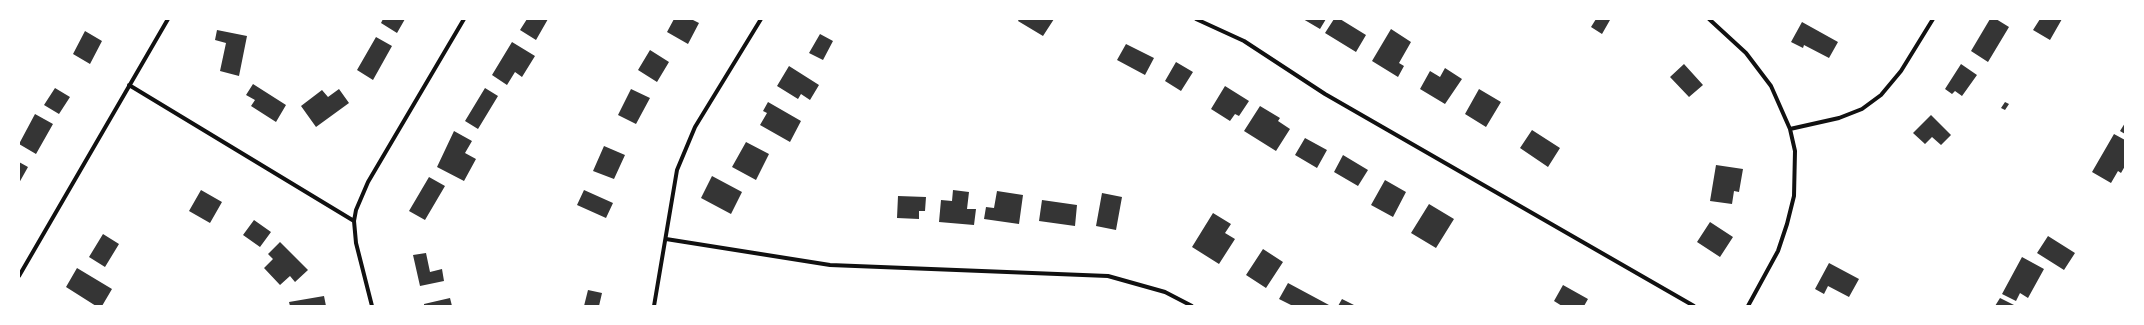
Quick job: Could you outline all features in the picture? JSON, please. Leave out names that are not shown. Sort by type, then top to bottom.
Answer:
[{"type":"street","points":[[19,276],[168,19]]},
{"type":"street","points":[[372,306],[356,243],[354,221],[368,182],[464,19]]},
{"type":"street","points":[[654,306],[676,170],[695,127],[761,19]]},
{"type":"street","points":[[1196,19],[1244,41],[1325,94],[1694,306]]},
{"type":"street","points":[[1708,19],[1746,53],[1771,86],[1790,129],[1795,151],[1794,196],[1778,251],[1748,306]]},
{"type":"street","points":[[1790,129],[1839,118],[1862,109],[1881,96],[1901,71],[1933,19]]},
{"type":"street","points":[[129,85],[354,221]]},
{"type":"street","points":[[666,239],[830,265],[1108,276],[1165,292],[1192,306]]},
{"type":"building","points":[[383,19],[405,19],[397,33],[381,23]]},
{"type":"building","points":[[527,19],[548,19],[536,40],[520,30]]},
{"type":"building","points":[[674,19],[691,19],[699,23],[688,44],[667,32]]},
{"type":"building","points":[[1019,19],[1054,19],[1043,36],[1018,21]]},
{"type":"building","points":[[1303,19],[1326,19],[1320,29]]},
{"type":"building","points":[[1334,19],[1340,19],[1366,35],[1356,52],[1325,33]]},
{"type":"building","points":[[1596,19],[1610,20],[1602,34],[1591,27]]},
{"type":"building","points":[[1990,19],[1996,19],[2009,27],[1988,62],[1971,51]]},
{"type":"building","points":[[2040,19],[2062,19],[2050,40],[2033,30]]},
{"type":"building","points":[[1802,22],[1838,42],[1829,58],[1804,45],[1803,48],[1791,42]]},
{"type":"building","points":[[1391,29],[1411,42],[1399,63],[1404,66],[1398,77],[1372,61]]},
{"type":"building","points":[[217,30],[247,36],[239,76],[220,71],[226,43],[215,40]]},
{"type":"building","points":[[85,31],[102,41],[90,64],[73,54]]},
{"type":"building","points":[[820,34],[833,41],[823,60],[809,53]]},
{"type":"building","points":[[376,37],[392,46],[373,80],[357,70]]},
{"type":"building","points":[[512,42],[535,56],[522,77],[515,72],[507,85],[492,75]]},
{"type":"building","points":[[1126,44],[1154,58],[1145,75],[1117,60]]},
{"type":"building","points":[[650,50],[669,62],[657,82],[638,70]]},
{"type":"building","points":[[1176,62],[1193,72],[1181,91],[1165,81]]},
{"type":"building","points":[[1684,64],[1703,85],[1689,97],[1670,77]]},
{"type":"building","points":[[1961,64],[1977,75],[1962,96],[1955,91],[1952,94],[1945,89]]},
{"type":"building","points":[[789,66],[819,85],[810,100],[801,94],[798,99],[777,86]]},
{"type":"building","points":[[1445,68],[1462,79],[1445,104],[1420,89],[1430,71],[1440,77]]},
{"type":"building","points":[[253,84],[286,105],[276,122],[251,106],[255,100],[246,95]]},
{"type":"building","points":[[1225,86],[1249,101],[1239,116],[1235,114],[1230,121],[1211,109]]},
{"type":"building","points":[[55,88],[70,97],[59,114],[44,105]]},
{"type":"building","points":[[485,88],[498,96],[478,129],[465,121]]},
{"type":"building","points":[[339,89],[349,103],[316,127],[301,106],[322,90],[328,97]]},
{"type":"building","points":[[631,89],[650,98],[636,124],[618,115]]},
{"type":"building","points":[[1479,89],[1501,102],[1486,127],[1465,114]]},
{"type":"building","points":[[768,102],[801,121],[790,142],[760,125],[767,113],[763,111]]},
{"type":"building","points":[[2005,102],[2009,104],[2005,110],[2001,108]]},
{"type":"building","points":[[1260,106],[1280,118],[1278,121],[1290,129],[1276,151],[1244,131]]},
{"type":"building","points":[[35,114],[53,124],[36,154],[19,144]]},
{"type":"building","points":[[1931,115],[1951,135],[1941,145],[1932,137],[1925,144],[1913,133]]},
{"type":"building","points":[[2125,123],[2125,134],[2120,131]]},
{"type":"building","points":[[1532,130],[1560,148],[1548,167],[1520,148]]},
{"type":"building","points":[[454,131],[472,141],[465,153],[476,159],[464,181],[437,167]]},
{"type":"building","points":[[2114,134],[2125,140],[2125,166],[2121,173],[2118,171],[2111,183],[2092,172]]},
{"type":"building","points":[[1305,138],[1327,150],[1317,168],[1295,155]]},
{"type":"building","points":[[746,142],[769,154],[756,180],[732,167]]},
{"type":"building","points":[[604,146],[625,155],[614,179],[593,171]]},
{"type":"building","points":[[1343,155],[1368,170],[1358,186],[1334,172]]},
{"type":"building","points":[[19,162],[28,167],[19,183]]},
{"type":"building","points":[[1716,165],[1743,169],[1739,192],[1734,191],[1732,204],[1710,201]]},
{"type":"building","points":[[712,176],[742,192],[731,214],[701,198]]},
{"type":"building","points":[[429,177],[445,186],[425,220],[409,211]]},
{"type":"building","points":[[1385,180],[1406,192],[1393,217],[1371,205]]},
{"type":"building","points":[[201,190],[222,202],[210,223],[189,211]]},
{"type":"building","points":[[584,190],[613,203],[606,218],[577,205]]},
{"type":"building","points":[[953,190],[969,192],[967,209],[976,209],[974,225],[939,222],[941,200],[952,201]]},
{"type":"building","points":[[997,191],[1023,195],[1019,224],[984,219],[986,207],[994,208]]},
{"type":"building","points":[[1102,193],[1122,197],[1116,230],[1096,226]]},
{"type":"building","points":[[898,196],[926,197],[925,211],[919,211],[919,219],[897,218]]},
{"type":"building","points":[[1042,200],[1077,205],[1075,226],[1039,221]]},
{"type":"building","points":[[1429,204],[1454,219],[1436,248],[1411,233]]},
{"type":"building","points":[[1213,213],[1231,224],[1225,233],[1235,239],[1219,264],[1192,247]]},
{"type":"building","points":[[254,220],[271,232],[260,247],[243,235]]},
{"type":"building","points":[[1710,222],[1733,237],[1720,257],[1697,242]]},
{"type":"building","points":[[103,234],[119,244],[105,267],[89,257]]},
{"type":"building","points":[[2048,236],[2075,253],[2064,270],[2037,253]]},
{"type":"building","points":[[280,242],[308,270],[295,282],[290,276],[280,285],[264,268],[273,259],[268,254]]},
{"type":"building","points":[[1263,249],[1283,262],[1266,288],[1246,275]]},
{"type":"building","points":[[426,253],[430,272],[442,269],[444,281],[420,286],[413,255]]},
{"type":"building","points":[[2022,257],[2044,269],[2028,298],[2020,293],[2016,301],[2002,294]]},
{"type":"building","points":[[1829,263],[1859,279],[1849,297],[1828,286],[1824,294],[1815,289]]},
{"type":"building","points":[[77,268],[112,289],[102,306],[96,306],[66,287]]},
{"type":"building","points":[[1288,283],[1329,305],[1293,306],[1279,299]]},
{"type":"building","points":[[1563,285],[1588,299],[1584,306],[1562,306],[1554,301]]},
{"type":"building","points":[[588,290],[602,293],[599,306],[584,306]]},
{"type":"building","points":[[324,296],[326,306],[290,306],[289,302]]},
{"type":"building","points":[[450,298],[452,306],[424,306],[424,304]]},
{"type":"building","points":[[2000,298],[2016,306],[1995,306]]},
{"type":"building","points":[[1342,299],[1356,306],[1338,306]]}]
